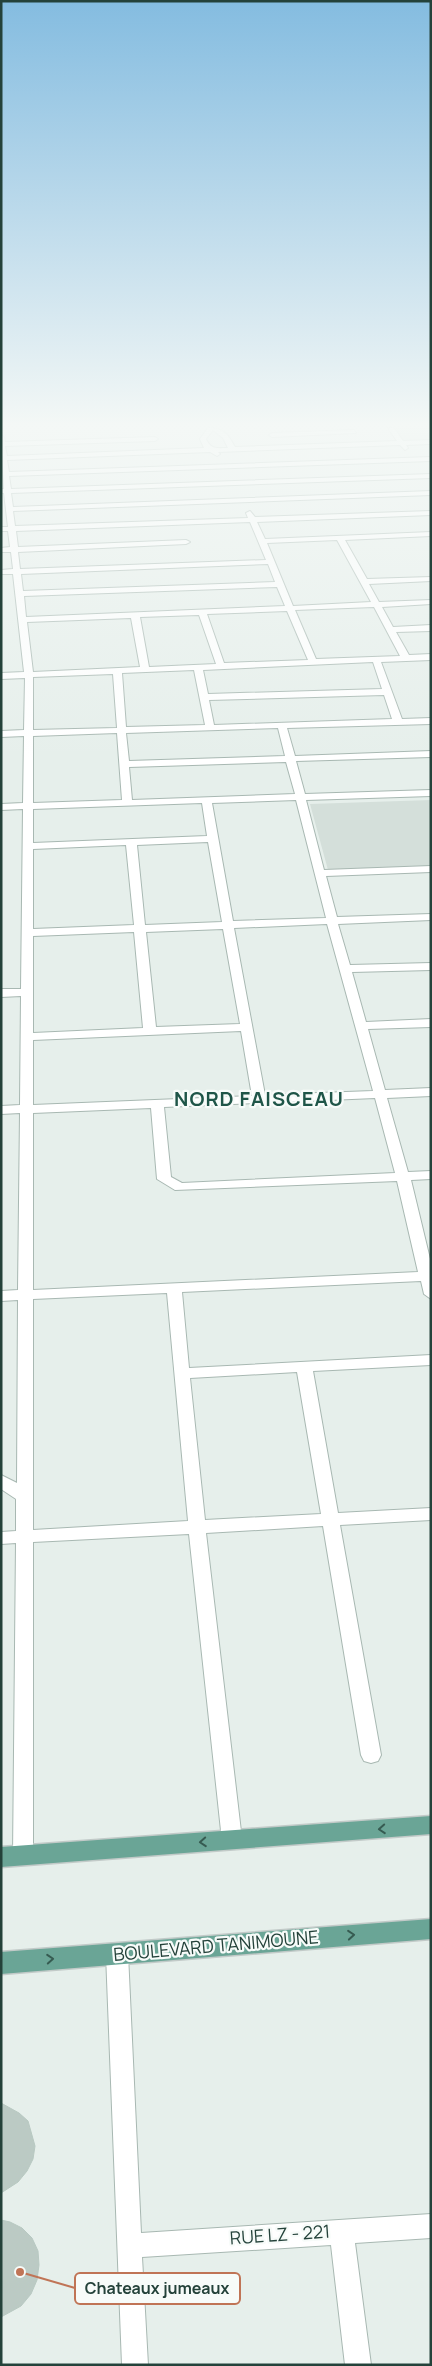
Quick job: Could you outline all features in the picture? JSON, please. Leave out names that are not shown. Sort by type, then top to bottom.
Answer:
[{"type":"main road","points":[[1,1857],[431,1825]]},
{"type":"main road","name":"BOULEVARD TANIMOUNE","points":[[1,1963],[431,1929]]},
{"type":"street","points":[[13,538],[29,675],[23,1856]]},
{"type":"street","points":[[133,538],[186,543],[270,562]]},
{"type":"street","points":[[1,572],[17,572],[186,543],[199,538]]},
{"type":"street","points":[[313,662],[262,541],[329,538]]},
{"type":"street","points":[[340,538],[406,658]]},
{"type":"street","points":[[1,550],[186,543]]},
{"type":"street","points":[[364,582],[431,579]]},
{"type":"street","points":[[20,594],[280,584]]},
{"type":"street","points":[[22,620],[431,602]]},
{"type":"street","points":[[202,612],[221,666]]},
{"type":"street","points":[[135,615],[145,670]]},
{"type":"street","points":[[392,630],[431,628]]},
{"type":"street","points":[[1,676],[431,657]]},
{"type":"street","points":[[376,659],[398,722]]},
{"type":"street","points":[[198,667],[210,727]]},
{"type":"street","points":[[117,671],[127,803]]},
{"type":"street","points":[[204,697],[388,692]]},
{"type":"street","points":[[1,734],[431,721]]},
{"type":"street","points":[[282,725],[332,921],[428,1276],[431,1294]]},
{"type":"street","points":[[124,764],[431,754]]},
{"type":"street","points":[[1,807],[431,793]]},
{"type":"street","points":[[206,800],[259,1099]]},
{"type":"street","points":[[28,846],[212,839]]},
{"type":"street","points":[[131,842],[150,1032]]},
{"type":"street","points":[[320,873],[431,869]]},
{"type":"street","points":[[28,933],[431,917]]},
{"type":"street","points":[[346,969],[431,966]]},
{"type":"street","points":[[1,992],[27,992]]},
{"type":"street","points":[[361,1026],[431,1023]]},
{"type":"street","points":[[27,1038],[246,1028]]},
{"type":"street","points":[[1,1110],[431,1092]]},
{"type":"street","points":[[157,1104],[164,1179],[170,1184],[180,1187],[431,1175]]},
{"type":"street","points":[[1,1296],[428,1276]]},
{"type":"street","points":[[174,1288],[184,1373],[197,1527],[232,1840]]},
{"type":"street","points":[[184,1373],[431,1360]]},
{"type":"street","points":[[304,1367],[370,1755]]},
{"type":"street","points":[[1,1481],[25,1496]]},
{"type":"street","points":[[1,1538],[431,1514]]},
{"type":"street","points":[[118,1954],[135,2365]]},
{"type":"street","name":"RUE LZ - 221","points":[[130,2246],[431,2226]]},
{"type":"street","points":[[340,2231],[358,2365]]},
{"type":"shaded area","points":[[431,800],[431,866],[328,870],[310,804]]},
{"type":"building","points":[[1,2103],[19,2113],[28,2121],[35,2146],[33,2159],[27,2171],[18,2182],[1,2193]]},
{"type":"building","points":[[1,2220],[22,2228],[32,2238],[38,2251],[39,2265],[37,2280],[31,2294],[21,2306],[1,2317]]},
{"type":"place","name":"Chateaux jumeaux","points":[[20,2272]]},
{"type":"district","name":"NORD FAISCEAU","points":[[259,1099]]}]
